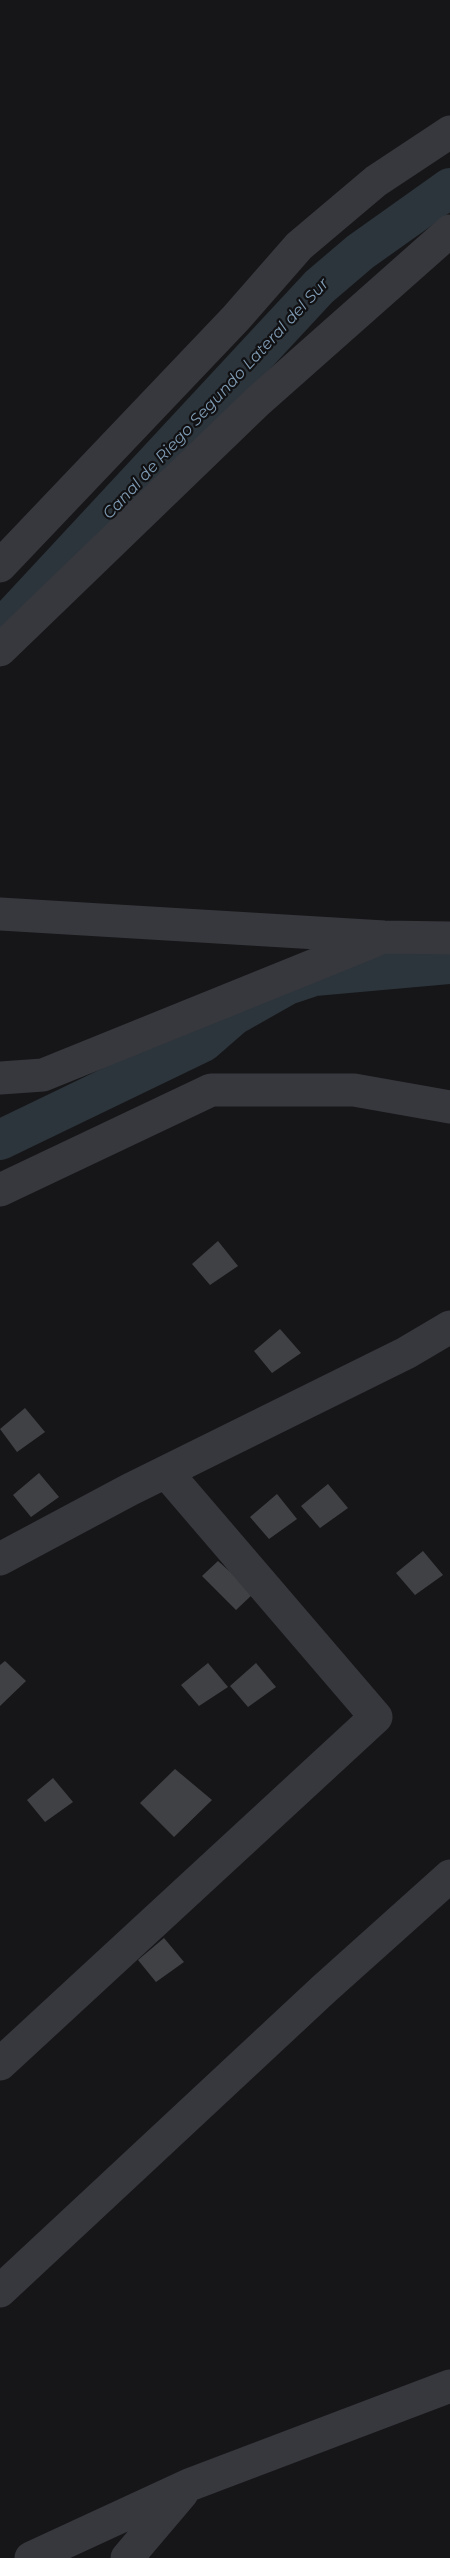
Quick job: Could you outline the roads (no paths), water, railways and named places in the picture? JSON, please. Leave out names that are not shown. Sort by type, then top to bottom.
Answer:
[{"type":"street","points":[[0,566],[236,318],[299,246],[376,181],[450,132]]},
{"type":"street","points":[[0,650],[257,402],[450,231]]},
{"type":"street","points":[[0,914],[384,937],[450,938]]},
{"type":"street","points":[[0,1078],[43,1075],[384,937]]},
{"type":"street","points":[[0,1190],[211,1090],[354,1090],[450,1107]]},
{"type":"street","points":[[0,1559],[166,1472],[406,1353],[450,1327]]},
{"type":"street","points":[[0,2064],[376,1717],[166,1472]]},
{"type":"street","points":[[0,2291],[324,1989],[450,1876]]},
{"type":"street","points":[[30,2558],[189,2485],[450,2386]]},
{"type":"street","points":[[127,2558],[189,2485]]},
{"type":"waterway","name":"Canal de Riego Segundo Lateral del Sur","points":[[4,626],[319,287],[360,252],[450,188]]},
{"type":"waterway","points":[[0,1140],[203,1042],[234,1015],[287,985],[314,976],[450,964]]}]
